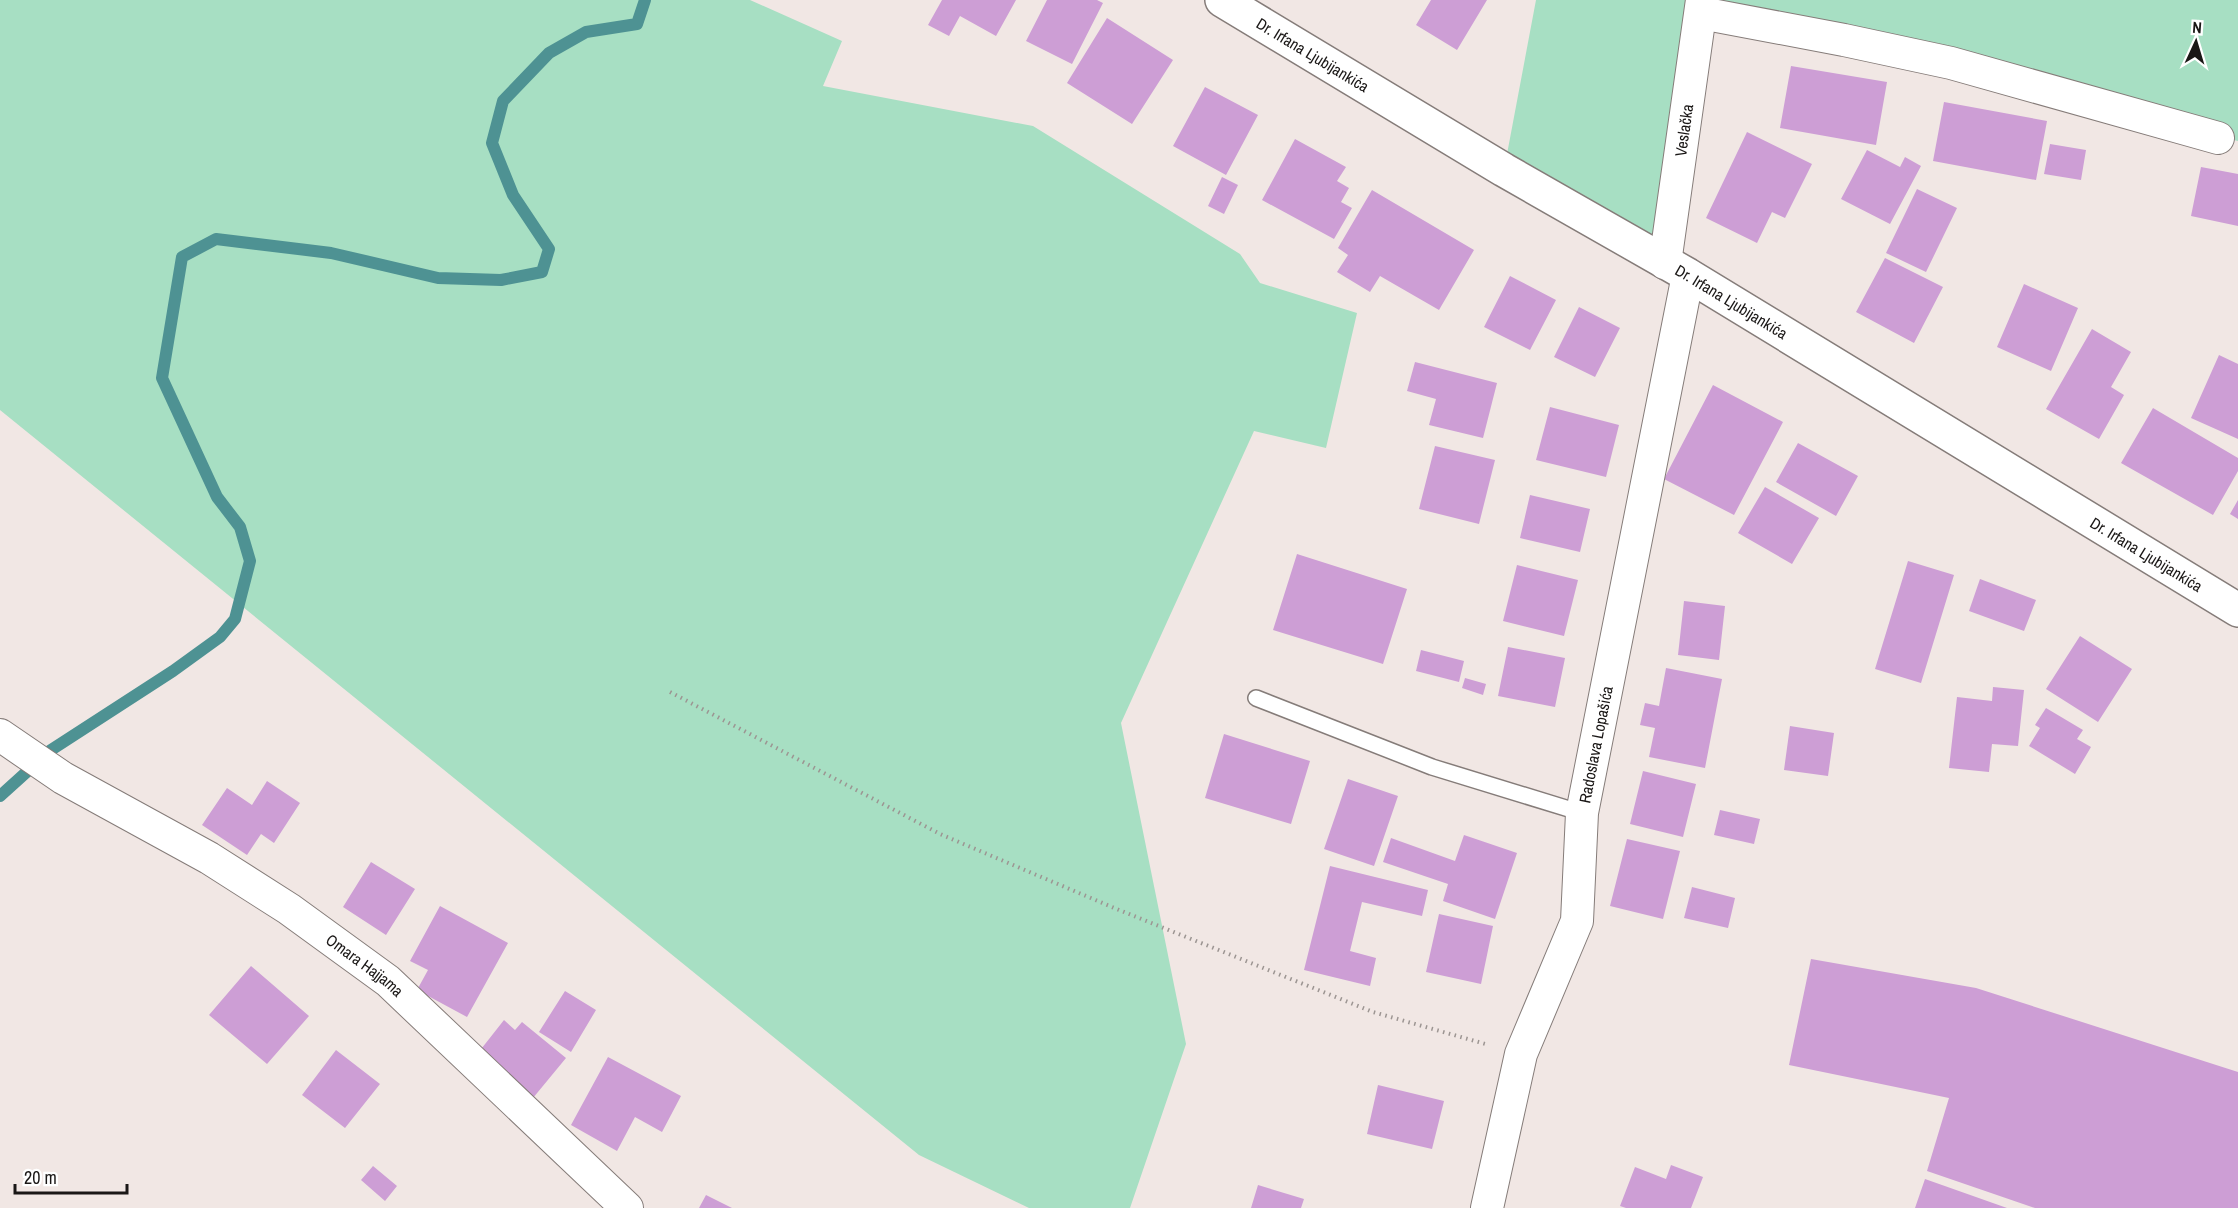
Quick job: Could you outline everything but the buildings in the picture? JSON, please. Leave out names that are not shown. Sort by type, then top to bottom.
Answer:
[{"type":"main road","name":"Dr. Irfana Ljubijankića","points":[[1222,0],[1504,170],[1676,269],[2238,610]]},
{"type":"street","name":"Veslačka","points":[[1676,269],[1701,6]]},
{"type":"street","points":[[1701,6],[1951,63],[2218,138]]},
{"type":"street","name":"Radoslava Lopašića","points":[[1488,1208],[1521,1054],[1577,921],[1582,813],[1676,269]]},
{"type":"street","name":"Omara Hajjama","points":[[8,741],[63,778],[209,858],[288,909],[388,981],[627,1208]]},
{"type":"lane","points":[[1256,699],[1432,767],[1582,813]]},
{"type":"path","points":[[670,692],[940,834],[1373,1012],[1521,1054]]},
{"type":"green space","points":[[0,0],[750,0],[842,41],[823,86],[1033,126],[1240,254],[1260,283],[1357,313],[1326,448],[1254,431],[1121,723],[1186,1044],[1130,1208],[1029,1208],[919,1155],[0,410]]},
{"type":"green space","points":[[1536,0],[2238,0],[2238,141],[1701,13],[1665,263],[1504,170]]},
{"type":"waterway","points":[[0,796],[51,750],[173,671],[220,637],[235,619],[250,561],[240,527],[217,497],[162,378],[182,257],[216,239],[331,253],[438,278],[501,280],[542,272],[549,249],[513,195],[492,143],[503,101],[549,53],[586,32],[637,24],[645,0]]}]
